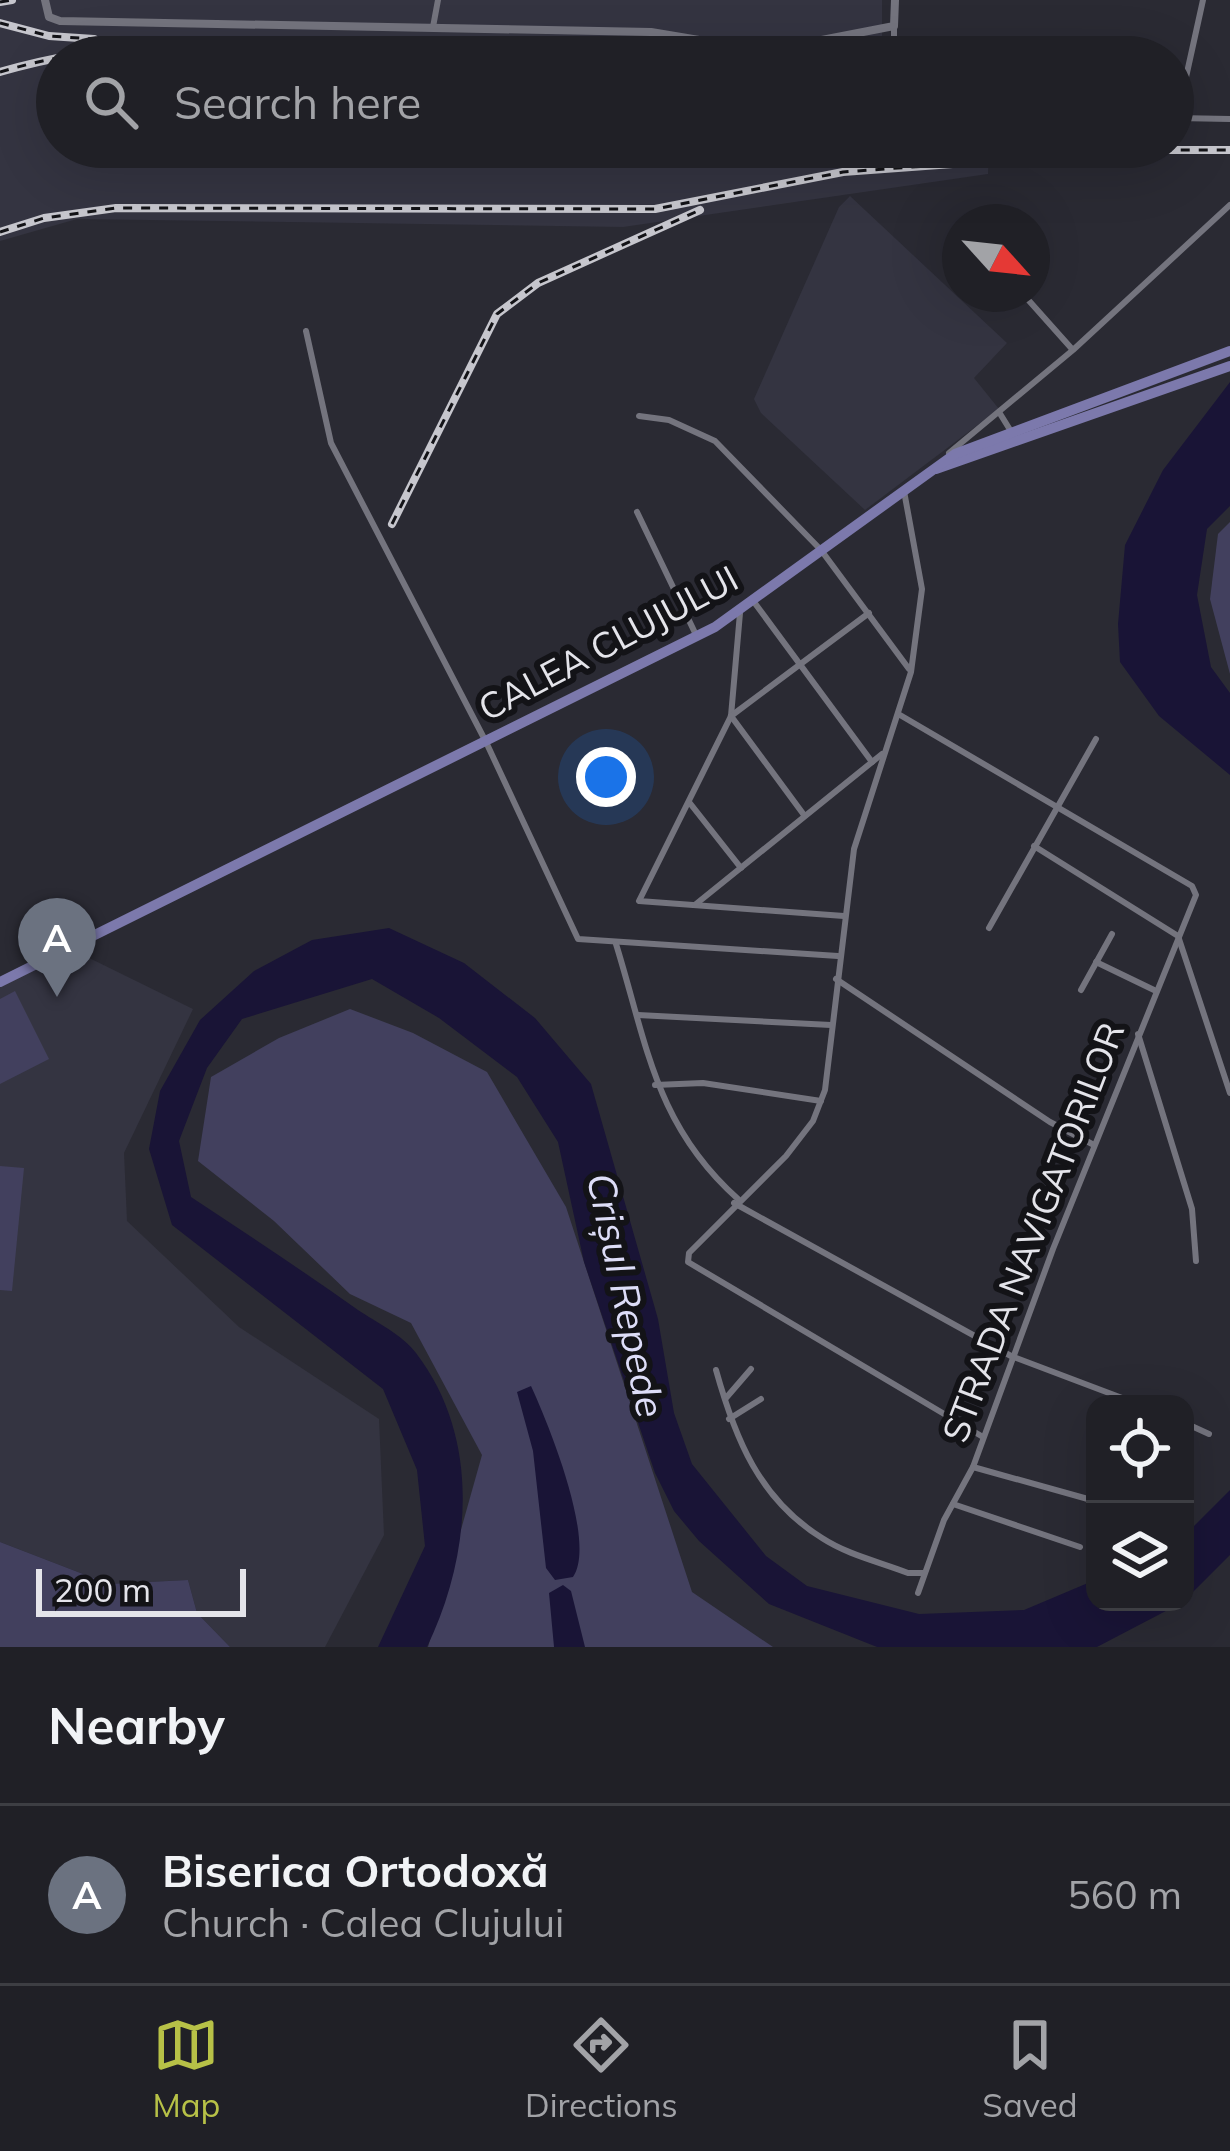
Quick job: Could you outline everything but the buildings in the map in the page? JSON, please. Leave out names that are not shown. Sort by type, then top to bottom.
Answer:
[{"type":"main road","points":[[963,464],[1230,350]]},
{"type":"main road","points":[[933,468],[955,454],[1012,433],[1029,433],[1230,366]]},
{"type":"main road","points":[[933,468],[963,464],[1009,443],[1012,433]]},
{"type":"main road","name":"CALEA CLUJULUI","points":[[0,982],[697,637],[740,613],[933,468]]},
{"type":"street","points":[[46,0],[49,17],[65,21],[675,36]]},
{"type":"street","points":[[433,27],[438,0]]},
{"type":"street","points":[[895,0],[895,36]]},
{"type":"street","points":[[1194,38],[1203,0]]},
{"type":"street","points":[[849,36],[895,26]]},
{"type":"street","points":[[1194,118],[1230,119]]},
{"type":"street","name":"CALEA CLUJULUI","points":[[933,468],[1073,350],[1230,205]]},
{"type":"street","points":[[1039,312],[1073,350]]},
{"type":"street","points":[[306,331],[331,442],[486,742],[578,939],[838,956]]},
{"type":"street","points":[[999,412],[1012,433]]},
{"type":"street","points":[[639,416],[669,420],[715,441],[821,550],[911,672]]},
{"type":"street","points":[[904,488],[922,589],[911,672],[900,715],[860,819],[821,1101],[786,1156],[736,1201],[688,1262],[983,1437]]},
{"type":"street","points":[[637,512],[697,637]]},
{"type":"street","points":[[754,602],[872,762]]},
{"type":"street","points":[[740,613],[731,716],[639,901],[844,916]]},
{"type":"street","points":[[731,716],[869,613]]},
{"type":"street","points":[[900,715],[1058,805]]},
{"type":"street","points":[[731,716],[805,816]]},
{"type":"street","points":[[989,928],[1096,739]]},
{"type":"street","points":[[694,906],[885,751]]},
{"type":"street","points":[[689,802],[741,868]]},
{"type":"street","name":"STRADA NAVIGATORILOR","points":[[918,1593],[973,1467],[1011,1356],[1195,890],[1058,805]]},
{"type":"street","points":[[1034,846],[1178,936],[1230,1093]]},
{"type":"street","points":[[1081,991],[1112,934]]},
{"type":"street","points":[[616,944],[655,1085],[679,1135],[736,1201],[1011,1356],[1114,1395]]},
{"type":"street","points":[[1096,962],[1154,989]]},
{"type":"street","points":[[836,979],[1050,1122],[1094,1145]]},
{"type":"street","points":[[638,1016],[831,1025]]},
{"type":"street","points":[[1138,1034],[1192,1209],[1196,1261]]},
{"type":"street","points":[[655,1085],[703,1083],[821,1101]]},
{"type":"street","points":[[724,1400],[751,1369]]},
{"type":"street","points":[[716,1370],[729,1419],[754,1471],[823,1539],[908,1573],[924,1573]]},
{"type":"street","points":[[729,1419],[760,1399]]},
{"type":"street","points":[[1194,1428],[1209,1434]]},
{"type":"street","points":[[973,1467],[1086,1498]]},
{"type":"street","points":[[953,1504],[1080,1547]]},
{"type":"shaded area","points":[[0,0],[882,0],[882,36],[36,36],[36,168],[988,168],[988,174],[623,227],[77,219],[0,241]]},
{"type":"shaded area","points":[[850,196],[942,282],[942,312],[974,312],[1007,343],[974,378],[999,409],[865,510],[761,413],[754,399],[839,207]]},
{"type":"shaded area","points":[[1230,522],[1230,674],[1210,599],[1218,534]]},
{"type":"shaded area","points":[[75,951],[193,1009],[124,1153],[127,1221],[239,1327],[379,1419],[384,1535],[325,1647],[230,1647],[197,1613],[188,1580],[109,1584],[0,1542],[0,984]]},
{"type":"shaded area","points":[[15,991],[49,1059],[0,1084],[0,999]]},
{"type":"shaded area","points":[[350,1009],[413,1033],[487,1072],[566,1207],[692,1592],[773,1647],[428,1647],[482,1455],[411,1323],[350,1294],[274,1221],[198,1161],[211,1077],[279,1038]]},
{"type":"shaded area","points":[[0,1166],[24,1168],[12,1291],[0,1290]]},
{"type":"shaded area","points":[[0,1542],[109,1584],[188,1580],[197,1613],[230,1647],[0,1647]]},
{"type":"water","points":[[1230,382],[1230,506],[1207,529],[1197,595],[1211,667],[1230,693],[1230,775],[1159,716],[1120,662],[1118,624],[1125,545],[1163,470]]},
{"type":"water","name":"Crișul Repede","points":[[389,928],[464,963],[535,1018],[591,1084],[658,1319],[674,1413],[692,1464],[766,1556],[807,1586],[919,1614],[1024,1610],[1086,1584],[1086,1611],[1166,1611],[1097,1647],[877,1647],[769,1604],[699,1541],[674,1511],[655,1473],[584,1262],[558,1142],[517,1077],[439,1018],[372,979],[242,1019],[207,1068],[179,1141],[191,1197],[404,1340],[437,1387],[452,1422],[463,1498],[453,1575],[442,1612],[427,1647],[378,1647],[425,1546],[417,1470],[383,1389],[172,1225],[149,1149],[160,1091],[200,1020],[254,971],[312,940]]},
{"type":"water","points":[[531,1386],[575,1511],[579,1560],[573,1577],[555,1580],[546,1568],[533,1451],[517,1392]]},
{"type":"water","points":[[1230,1490],[1230,1555],[1194,1591],[1194,1526]]},
{"type":"water","points":[[563,1585],[571,1591],[585,1647],[554,1647],[549,1593]]},
{"type":"railway","points":[[0,2],[12,0]]},
{"type":"railway","points":[[0,23],[49,36]]},
{"type":"railway","points":[[0,72],[36,63]]},
{"type":"railway","points":[[1194,150],[1230,150]]},
{"type":"railway","points":[[0,232],[44,218],[116,208],[655,209],[843,172],[898,168]]},
{"type":"railway","points":[[392,524],[497,314],[538,283],[700,210]]},
{"type":"place","name":"Biserica Ortodoxă","points":[[57,997]]}]
